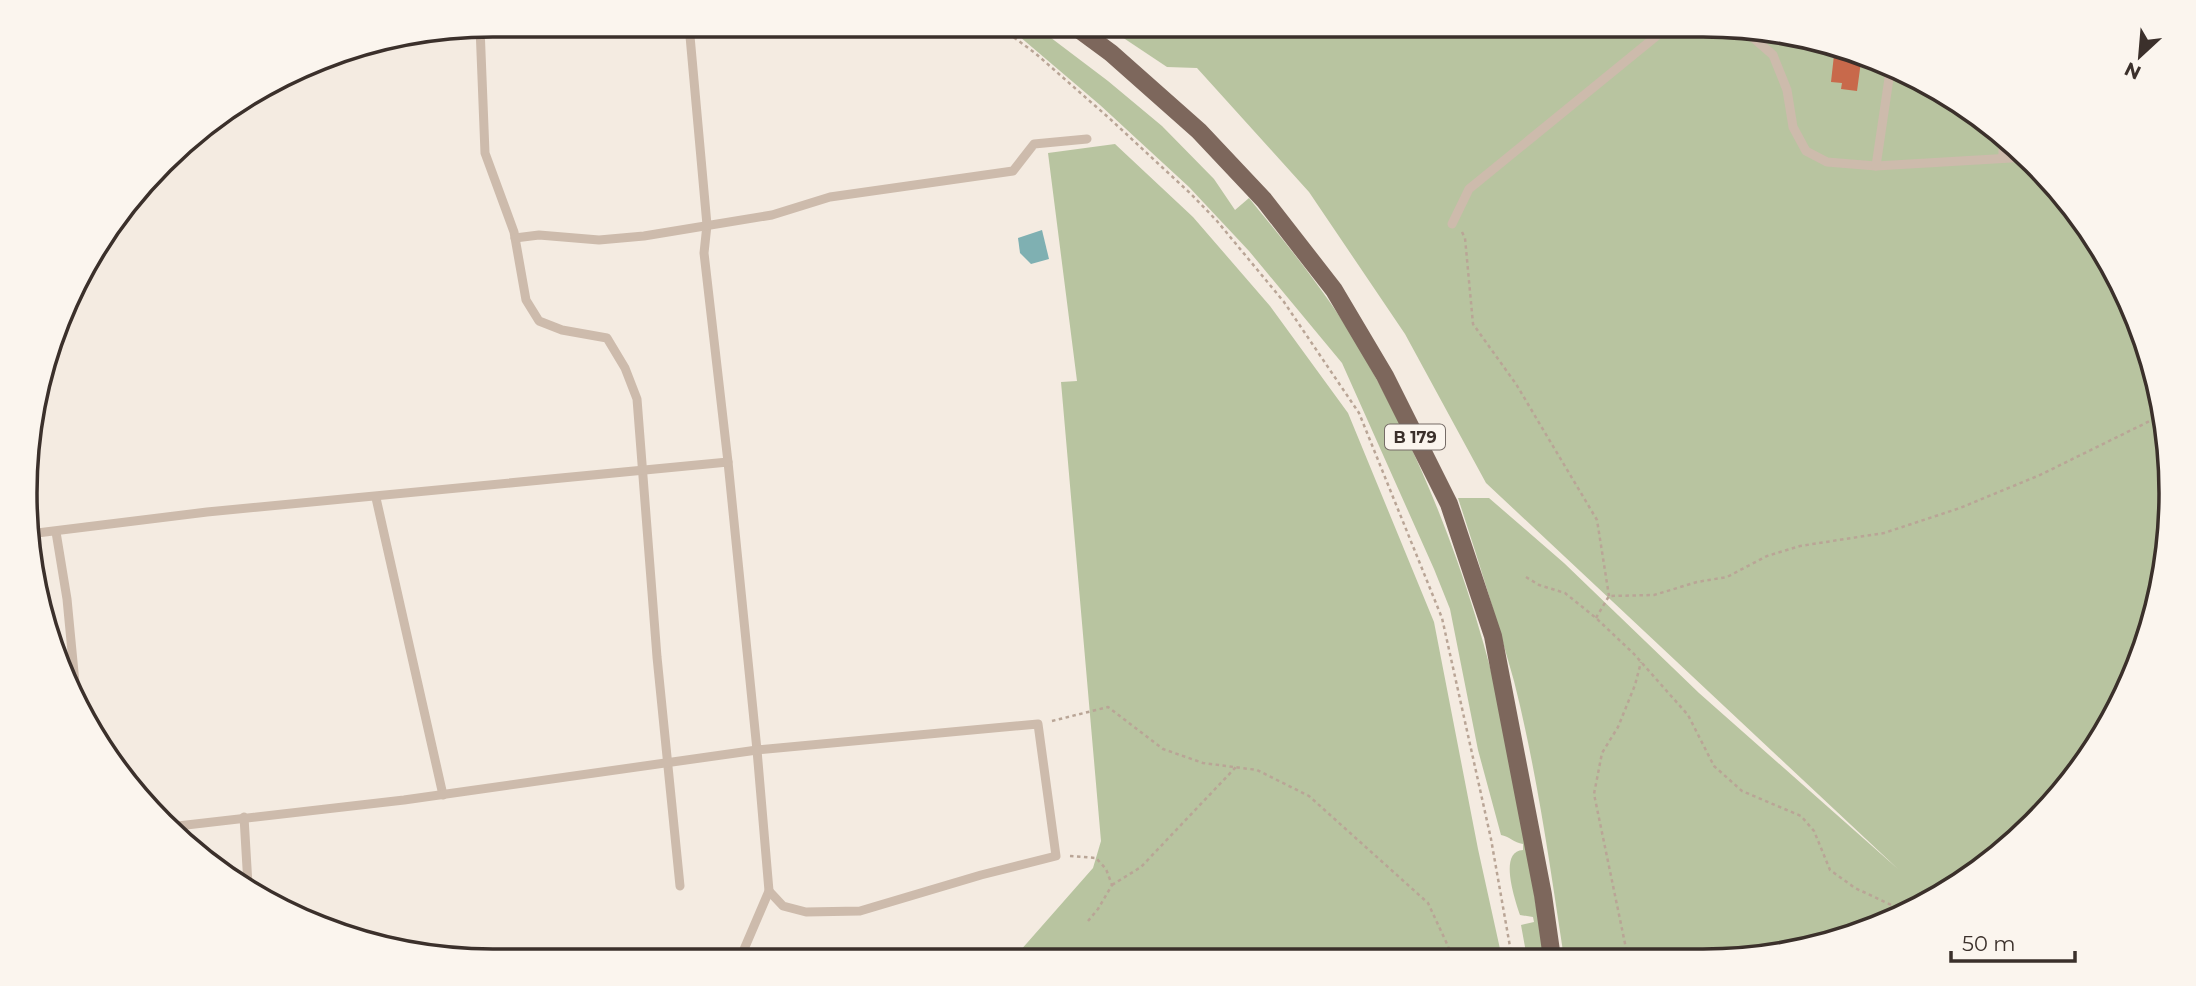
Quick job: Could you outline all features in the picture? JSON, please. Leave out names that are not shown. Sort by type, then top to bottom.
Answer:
[{"type":"main road","name":"B 179","points":[[1090,37],[1199,131],[1264,200],[1334,290],[1385,376],[1449,505],[1493,636],[1543,895],[1551,949]]},
{"type":"lane","points":[[480,37],[485,153],[515,239],[526,300],[539,321],[562,330],[607,338],[625,368],[637,399],[641,470],[680,886]]},
{"type":"lane","points":[[689,37],[707,225],[704,253],[728,462],[769,891],[744,949]]},
{"type":"lane","points":[[1453,221],[1469,188],[1654,37]]},
{"type":"lane","points":[[1756,40],[1773,55],[1787,90],[1793,127],[1806,151],[1827,162],[1876,166],[2012,158]]},
{"type":"lane","points":[[1876,166],[1889,76]]},
{"type":"lane","points":[[515,239],[539,235],[599,240],[644,236],[772,215],[830,197],[1013,171],[1034,144],[1087,139]]},
{"type":"lane","points":[[2003,149],[2003,158]]},
{"type":"lane","points":[[39,533],[207,512],[376,498],[728,462]]},
{"type":"lane","points":[[376,498],[443,795]]},
{"type":"lane","points":[[56,532],[67,598],[74,675]]},
{"type":"lane","points":[[180,825],[443,795],[757,750],[1038,724],[1056,856],[860,911],[806,912],[783,906],[769,891]]},
{"type":"lane","points":[[244,817],[248,877]]},
{"type":"path","points":[[1015,37],[1109,118],[1217,221],[1284,302],[1359,413],[1442,618],[1491,839],[1510,949]]},
{"type":"path","points":[[1453,221],[1465,237],[1473,324],[1516,384],[1597,520],[1609,596],[1596,618]]},
{"type":"path","points":[[1609,596],[1654,595],[1697,582],[1727,577],[1767,556],[1800,546],[1884,533],[1960,508],[2040,475],[2153,420]]},
{"type":"path","points":[[1526,577],[1539,585],[1565,593],[1596,618],[1641,662],[1688,715],[1714,766],[1742,791],[1801,816],[1814,831],[1830,870],[1855,888],[1895,907]]},
{"type":"path","points":[[1626,949],[1594,794],[1602,753],[1619,727],[1641,662]]},
{"type":"path","points":[[1038,724],[1108,707],[1163,749],[1203,763],[1257,770],[1309,796],[1428,903],[1447,949]]},
{"type":"path","points":[[1088,921],[1112,885],[1141,867],[1236,767]]},
{"type":"path","points":[[1056,856],[1096,858],[1107,869],[1112,885]]},
{"type":"green space","points":[[1020,37],[1050,37],[1108,81],[1162,126],[1214,179],[1235,210],[1249,198],[1321,289],[1384,393],[1407,438],[1447,532],[1493,678],[1511,757],[1543,949],[1525,949],[1521,925],[1534,922],[1533,917],[1520,915],[1510,877],[1511,858],[1515,852],[1523,850],[1523,844],[1501,835],[1478,750],[1450,609],[1342,363],[1249,251],[1189,187],[1100,105]]},
{"type":"green space","points":[[1122,37],[1733,38],[1821,52],[1878,71],[1931,98],[1981,131],[2026,170],[2046,192],[2065,215],[2098,265],[2125,318],[2135,346],[2144,375],[2155,433],[2158,523],[2144,611],[2125,668],[2112,695],[2065,771],[2026,816],[1981,855],[1905,902],[1850,925],[1792,940],[1733,948],[1563,949],[1522,715],[1501,635],[1458,498],[1489,498],[1564,563],[1699,693],[1898,869],[1486,483],[1405,334],[1309,192],[1197,68],[1167,67]]},
{"type":"green space","points":[[1115,144],[1193,217],[1270,306],[1348,413],[1434,622],[1500,949],[1022,949],[1093,868],[1101,841],[1061,382],[1077,381],[1048,153]]},
{"type":"water","points":[[1042,230],[1049,259],[1031,264],[1020,253],[1018,238]]},
{"type":"building","points":[[1834,56],[1861,65],[1857,91],[1841,89],[1842,83],[1831,82]]}]
